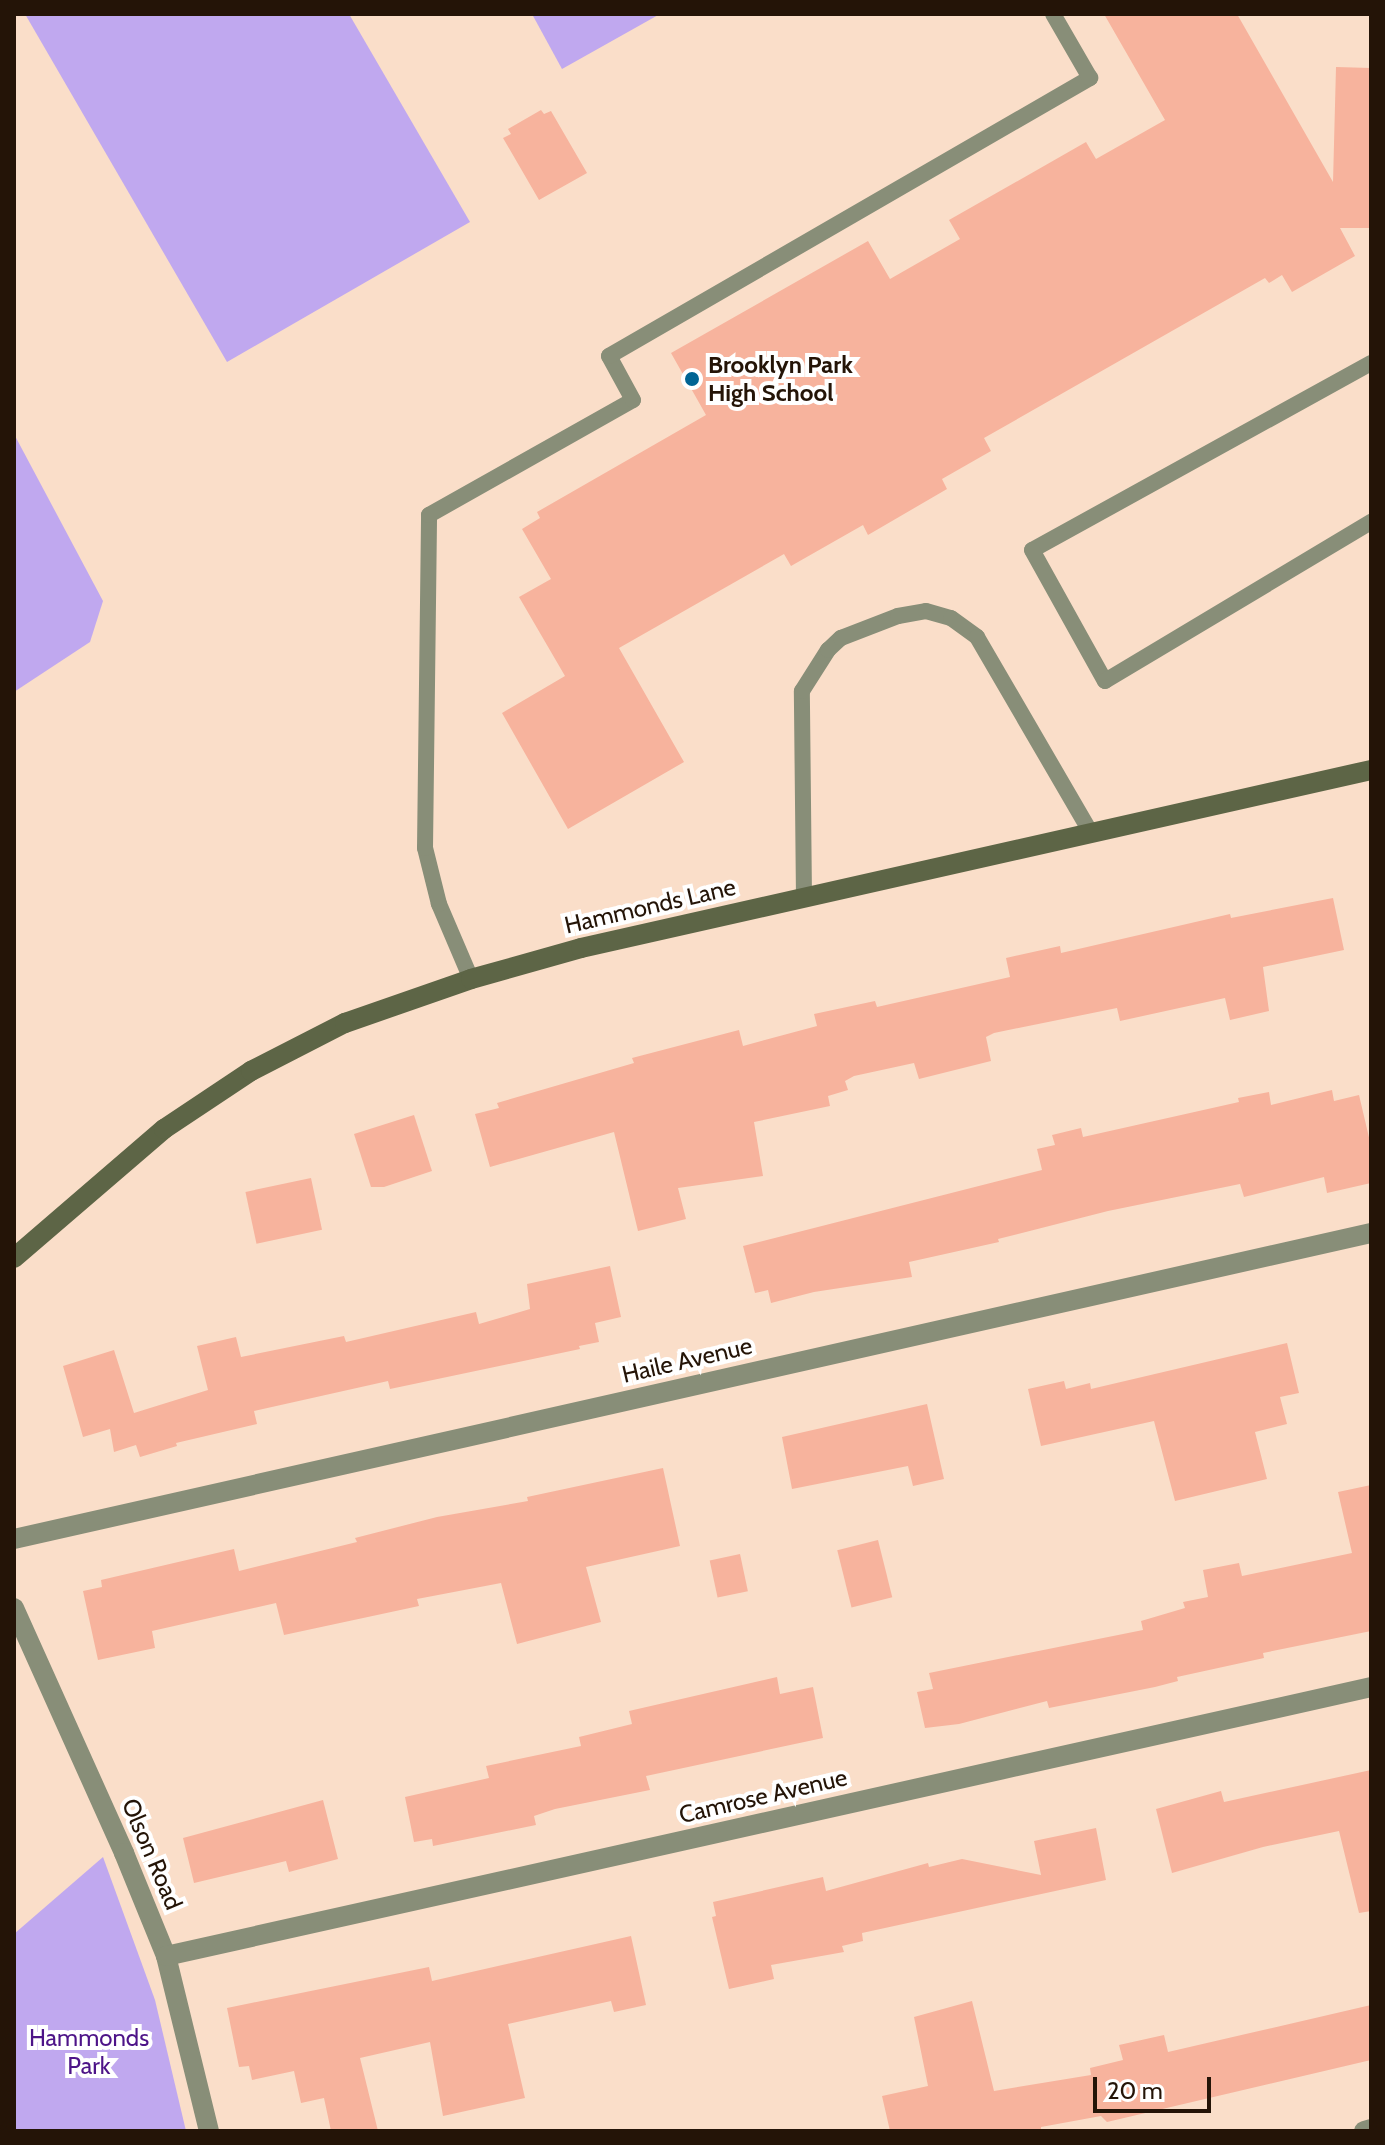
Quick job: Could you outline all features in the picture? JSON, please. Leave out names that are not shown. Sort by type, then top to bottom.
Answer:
[{"type":"street","name":"Hammonds Lane","points":[[14,1258],[164,1129],[251,1071],[345,1023],[471,979],[581,948],[1371,770]]},
{"type":"street","name":"Haile Avenue","points":[[14,1539],[1371,1233]]},
{"type":"street","name":"Olson Road","points":[[14,1608],[124,1853],[166,1956],[209,2131]]},
{"type":"street","name":"Camrose Avenue","points":[[166,1956],[1371,1687]]},
{"type":"street","points":[[1364,2131],[1371,2129]]},
{"type":"lane","points":[[471,979],[439,904],[425,848],[429,515],[633,400],[609,356],[1090,78],[1053,14]]},
{"type":"lane","points":[[1371,363],[1032,550],[1105,681],[1371,522]]},
{"type":"lane","points":[[804,898],[802,691],[828,650],[841,638],[898,616],[926,611],[951,618],[977,637],[1091,833]]},
{"type":"green space","points":[[25,14],[349,14],[470,222],[227,362]]},
{"type":"green space","points":[[532,14],[660,14],[562,69]]},
{"type":"green space","points":[[14,434],[103,601],[90,642],[14,692]]},
{"type":"green space","name":"Hammonds Park","points":[[103,1857],[155,2000],[186,2131],[14,2131],[14,1934]]},
{"type":"building","points":[[1104,14],[1237,14],[1333,182],[1336,67],[1371,68],[1371,228],[1340,228],[1355,256],[1292,292],[1282,275],[1269,283],[1265,278],[984,438],[991,451],[942,479],[947,489],[868,535],[863,525],[791,566],[784,554],[619,648],[684,762],[568,829],[502,713],[565,676],[519,597],[551,579],[522,529],[540,518],[537,512],[706,415],[671,353],[868,241],[890,279],[960,239],[949,220],[1086,142],[1096,159],[1165,120]]},
{"type":"building","points":[[541,110],[544,114],[551,111],[587,173],[539,200],[503,138],[511,134],[508,129]]},
{"type":"building","points":[[1333,898],[1344,950],[1263,967],[1269,1011],[1230,1020],[1225,998],[1120,1021],[1117,1008],[994,1033],[986,1037],[991,1061],[919,1079],[914,1063],[854,1076],[845,1081],[848,1090],[828,1096],[830,1106],[754,1122],[763,1176],[678,1188],[686,1219],[638,1231],[614,1132],[490,1167],[475,1114],[499,1108],[497,1103],[634,1063],[632,1058],[739,1030],[743,1046],[817,1026],[814,1014],[875,1001],[877,1007],[1010,977],[1006,958],[1060,946],[1061,953],[1230,914],[1231,918]]},
{"type":"building","points":[[1332,1090],[1334,1101],[1359,1095],[1371,1146],[1371,1183],[1327,1193],[1324,1177],[1244,1197],[1240,1184],[1108,1211],[998,1239],[999,1242],[909,1262],[912,1277],[814,1292],[771,1303],[768,1290],[755,1293],[743,1246],[1042,1170],[1037,1149],[1055,1145],[1052,1135],[1081,1128],[1083,1137],[1239,1102],[1238,1098],[1269,1092],[1271,1105]]},
{"type":"building","points":[[414,1115],[432,1171],[384,1187],[371,1187],[354,1134]]},
{"type":"building","points":[[311,1178],[322,1230],[256,1244],[245,1192]]},
{"type":"building","points":[[610,1266],[621,1317],[595,1323],[599,1342],[579,1346],[580,1349],[390,1389],[388,1381],[254,1411],[257,1424],[176,1443],[177,1446],[140,1457],[136,1445],[114,1452],[110,1429],[83,1437],[63,1366],[114,1350],[134,1413],[208,1390],[197,1346],[236,1337],[241,1357],[344,1336],[346,1342],[476,1312],[479,1324],[530,1309],[527,1284]]},
{"type":"building","points":[[1287,1343],[1299,1393],[1280,1397],[1287,1424],[1255,1432],[1267,1479],[1175,1501],[1154,1421],[1041,1446],[1028,1389],[1064,1381],[1066,1389],[1090,1383],[1091,1389]]},
{"type":"building","points":[[927,1404],[944,1479],[913,1486],[908,1466],[792,1489],[782,1437]]},
{"type":"building","points":[[663,1468],[680,1546],[586,1567],[601,1622],[517,1644],[501,1583],[417,1599],[419,1606],[284,1635],[276,1603],[152,1631],[155,1648],[98,1660],[83,1591],[102,1587],[101,1580],[234,1549],[239,1571],[357,1542],[355,1538],[437,1517],[528,1501],[527,1497]]},
{"type":"building","points":[[1371,1485],[1371,1631],[1263,1653],[1264,1658],[1177,1677],[1178,1681],[1155,1687],[1049,1708],[1047,1701],[959,1724],[925,1728],[917,1692],[933,1689],[929,1673],[1143,1630],[1141,1621],[1185,1608],[1183,1602],[1208,1597],[1203,1570],[1239,1563],[1242,1576],[1352,1553],[1338,1492]]},
{"type":"building","points":[[878,1540],[892,1597],[852,1607],[837,1550]]},
{"type":"building","points":[[740,1554],[748,1591],[718,1598],[710,1560]]},
{"type":"building","points":[[777,1677],[780,1694],[813,1687],[823,1738],[646,1776],[650,1790],[555,1809],[534,1816],[536,1825],[433,1846],[432,1839],[414,1842],[405,1797],[489,1778],[486,1766],[581,1746],[579,1737],[632,1724],[629,1711]]},
{"type":"building","points":[[1371,1770],[1371,1911],[1359,1913],[1339,1831],[1263,1847],[1172,1873],[1156,1809],[1221,1791],[1224,1802]]},
{"type":"building","points":[[323,1800],[338,1859],[289,1872],[286,1861],[194,1883],[183,1838]]},
{"type":"building","points":[[1096,1828],[1106,1880],[862,1933],[863,1941],[842,1946],[844,1952],[771,1965],[774,1979],[729,1989],[712,1917],[716,1916],[713,1902],[823,1877],[826,1891],[928,1863],[929,1867],[962,1859],[1041,1875],[1034,1841]]},
{"type":"building","points":[[631,1936],[646,2005],[614,2012],[611,2001],[508,2024],[525,2098],[443,2116],[430,2042],[360,2058],[378,2131],[331,2131],[324,2098],[301,2103],[294,2071],[252,2080],[249,2066],[239,2067],[227,2008],[429,1967],[432,1981]]},
{"type":"building","points":[[972,2001],[994,2091],[1091,2075],[1090,2068],[1123,2060],[1119,2045],[1164,2035],[1168,2052],[1371,2005],[1371,2060],[1107,2122],[1101,2116],[1041,2127],[1041,2131],[890,2131],[882,2096],[928,2086],[914,2017]]},
{"type":"place","name":"Brooklyn Park High School","points":[[692,379]]}]
